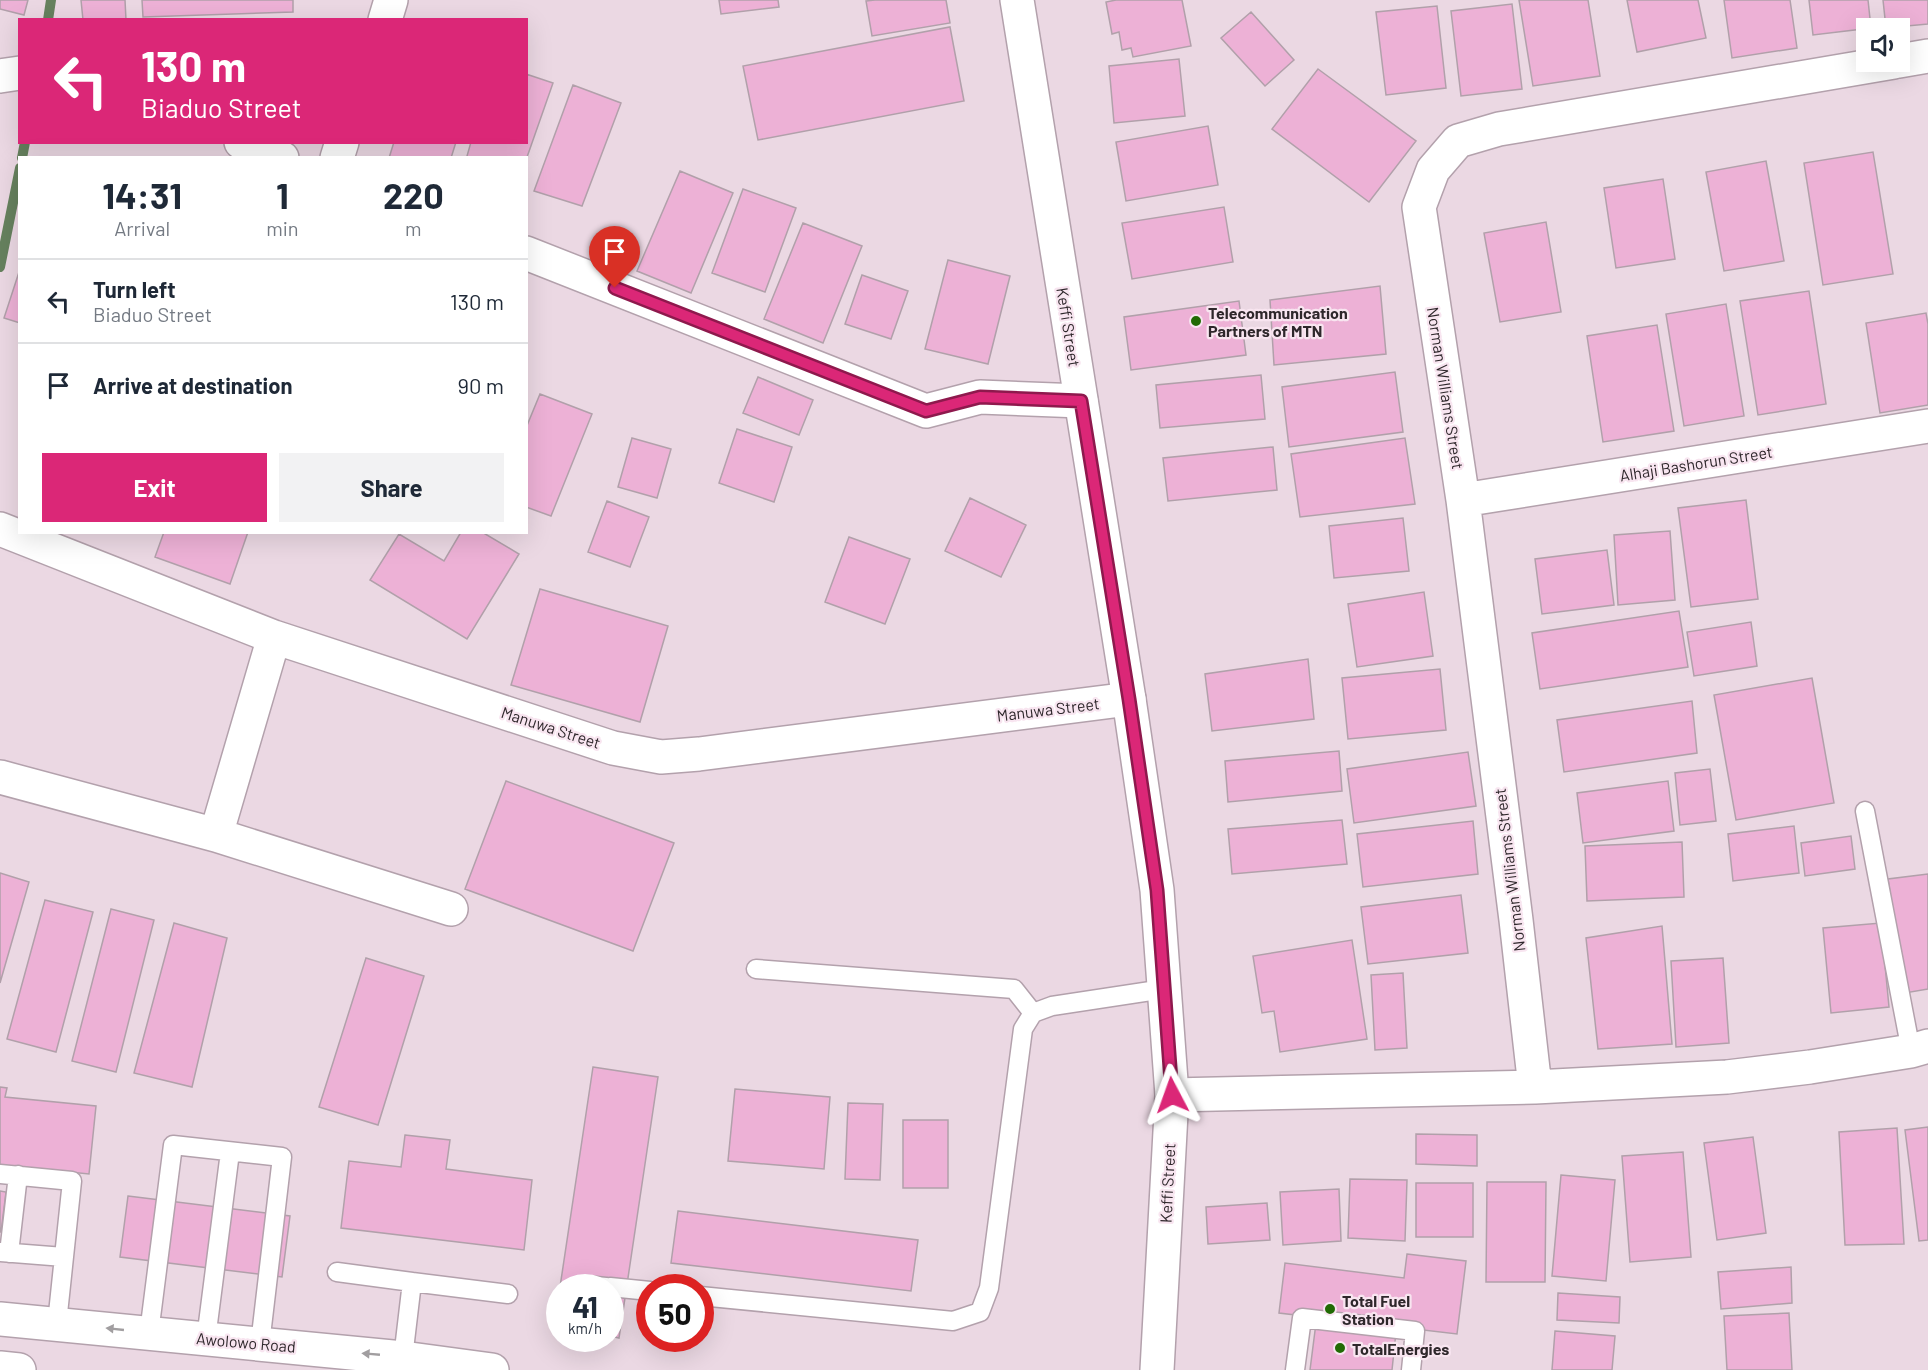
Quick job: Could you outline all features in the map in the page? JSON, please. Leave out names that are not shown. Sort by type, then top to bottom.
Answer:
[{"type":"street","points":[[386,18],[392,0]]},
{"type":"street","name":"Keffi Street","points":[[1017,0],[1129,699],[1157,890],[1172,1095],[1157,1370]]},
{"type":"street","points":[[1910,59],[1928,56]]},
{"type":"street","name":"Norman Williams Street","points":[[1535,1087],[1463,500],[1419,207],[1432,170],[1458,141],[1499,129],[1856,68]]},
{"type":"street","points":[[0,76],[18,73]]},
{"type":"street","points":[[246,144],[277,156]]},
{"type":"street","points":[[528,254],[926,411],[980,397],[1081,401]]},
{"type":"street","name":"Alhaji Bashorun Street","points":[[1463,500],[1928,426]]},
{"type":"street","name":"Manuwa Street","points":[[0,529],[274,637],[613,748],[661,757],[1129,699]]},
{"type":"street","points":[[216,835],[274,637]]},
{"type":"street","points":[[0,777],[216,835],[451,909]]},
{"type":"street","points":[[1172,1095],[1535,1087],[1727,1077],[1810,1067],[1920,1049]]},
{"type":"street","name":"Awolowo Road","points":[[0,1319],[403,1358],[492,1370]]},
{"type":"street","points":[[0,1368],[19,1370]]},
{"type":"lane","points":[[1865,811],[1920,1049]]},
{"type":"lane","points":[[756,969],[1014,989],[1034,1013]]},
{"type":"lane","points":[[714,1297],[953,1321],[980,1312],[989,1288],[1023,1029],[1034,1013],[1052,1006],[1164,989]]},
{"type":"lane","points":[[149,1333],[173,1145],[282,1157],[260,1344]]},
{"type":"lane","points":[[206,1339],[230,1152]]},
{"type":"lane","points":[[57,1323],[64,1257],[72,1181],[9,1175],[5,1252],[64,1257]]},
{"type":"lane","points":[[337,1272],[508,1294]]},
{"type":"lane","points":[[403,1358],[412,1282]]},
{"type":"lane","points":[[1295,1370],[1302,1318],[1415,1331],[1411,1370]]},
{"type":"building","points":[[0,0],[28,0],[24,15],[0,9]]},
{"type":"building","points":[[81,0],[125,0],[126,18],[83,18]]},
{"type":"building","points":[[142,0],[293,0],[293,12],[143,17]]},
{"type":"building","points":[[719,0],[778,0],[779,7],[721,14]]},
{"type":"building","points":[[946,0],[950,23],[872,36],[866,1]]},
{"type":"building","points":[[1182,0],[1191,46],[1133,57],[1131,48],[1122,50],[1119,32],[1112,34],[1106,2]]},
{"type":"building","points":[[1519,0],[1588,0],[1600,76],[1533,86]]},
{"type":"building","points":[[1627,0],[1698,0],[1706,38],[1637,52]]},
{"type":"building","points":[[1724,0],[1790,0],[1797,48],[1732,58]]},
{"type":"building","points":[[1809,0],[1868,0],[1870,18],[1856,18],[1856,30],[1813,35]]},
{"type":"building","points":[[1883,0],[1928,0],[1928,24],[1910,26],[1910,18],[1885,18]]},
{"type":"building","points":[[1512,4],[1522,89],[1461,96],[1451,11]]},
{"type":"building","points":[[1437,6],[1446,88],[1386,95],[1376,12]]},
{"type":"building","points":[[1251,12],[1294,60],[1265,86],[1221,38]]},
{"type":"building","points":[[950,27],[964,101],[758,140],[743,66]]},
{"type":"building","points":[[1179,59],[1185,116],[1114,123],[1109,66]]},
{"type":"building","points":[[1318,69],[1416,141],[1369,202],[1272,129]]},
{"type":"building","points":[[528,75],[553,83],[527,156],[467,156],[470,144],[528,144]]},
{"type":"building","points":[[573,85],[621,103],[582,206],[534,191]]},
{"type":"building","points":[[1208,126],[1218,185],[1126,201],[1116,142]]},
{"type":"building","points":[[393,144],[455,144],[452,156],[390,156]]},
{"type":"building","points":[[1873,152],[1893,274],[1823,285],[1804,163]]},
{"type":"building","points":[[1766,161],[1784,261],[1724,271],[1706,172]]},
{"type":"building","points":[[680,171],[733,193],[691,293],[637,271]]},
{"type":"building","points":[[1663,179],[1675,259],[1616,268],[1604,188]]},
{"type":"building","points":[[743,189],[796,208],[765,292],[712,273]]},
{"type":"building","points":[[1224,207],[1233,262],[1132,279],[1122,223]]},
{"type":"building","points":[[1546,222],[1561,312],[1500,322],[1484,233]]},
{"type":"building","points":[[803,223],[862,246],[823,343],[764,319]]},
{"type":"building","points":[[948,260],[1010,276],[988,364],[925,349]]},
{"type":"building","points":[[18,275],[18,322],[4,318]]},
{"type":"building","points":[[862,275],[908,291],[891,339],[845,324]]},
{"type":"building","points":[[1380,286],[1386,354],[1274,365],[1270,300]]},
{"type":"building","points":[[1809,291],[1826,404],[1758,415],[1740,301]]},
{"type":"building","points":[[1239,301],[1246,355],[1131,370],[1124,317]]},
{"type":"building","points":[[1726,304],[1744,416],[1684,426],[1666,314]]},
{"type":"building","points":[[1926,313],[1928,405],[1880,413],[1866,323]]},
{"type":"building","points":[[1657,325],[1674,431],[1603,442],[1587,336]]},
{"type":"building","points":[[1395,372],[1403,432],[1289,447],[1282,387]]},
{"type":"building","points":[[1261,375],[1265,419],[1160,428],[1156,385]]},
{"type":"building","points":[[758,377],[813,400],[799,435],[743,413]]},
{"type":"building","points":[[540,394],[592,414],[551,516],[528,508],[528,423]]},
{"type":"building","points":[[737,429],[792,447],[774,502],[719,483]]},
{"type":"building","points":[[632,438],[671,449],[657,498],[618,487]]},
{"type":"building","points":[[1405,438],[1415,504],[1300,517],[1291,454]]},
{"type":"building","points":[[1273,447],[1277,490],[1168,501],[1163,458]]},
{"type":"building","points":[[970,498],[1026,525],[1001,577],[945,551]]},
{"type":"building","points":[[1746,500],[1758,599],[1691,607],[1678,508]]},
{"type":"building","points":[[607,501],[649,517],[630,567],[588,552]]},
{"type":"building","points":[[1403,518],[1409,571],[1334,578],[1329,526]]},
{"type":"building","points":[[1670,531],[1675,600],[1618,605],[1614,535]]},
{"type":"building","points":[[163,534],[247,534],[230,584],[155,557]]},
{"type":"building","points":[[399,534],[444,561],[460,534],[485,534],[519,554],[467,639],[370,580]]},
{"type":"building","points":[[849,537],[910,559],[885,624],[825,602]]},
{"type":"building","points":[[1607,550],[1614,605],[1542,614],[1535,559]]},
{"type":"building","points":[[540,589],[668,626],[640,722],[511,685]]},
{"type":"building","points":[[1424,592],[1433,656],[1357,667],[1348,604]]},
{"type":"building","points":[[1679,611],[1688,667],[1540,689],[1532,633]]},
{"type":"building","points":[[1751,622],[1757,666],[1694,676],[1687,632]]},
{"type":"building","points":[[1308,659],[1314,719],[1212,731],[1205,674]]},
{"type":"building","points":[[1440,669],[1446,730],[1348,739],[1342,678]]},
{"type":"building","points":[[1812,678],[1834,803],[1736,820],[1714,695]]},
{"type":"building","points":[[1692,701],[1697,753],[1564,772],[1557,720]]},
{"type":"building","points":[[1339,751],[1342,791],[1228,802],[1225,761]]},
{"type":"building","points":[[1468,752],[1476,806],[1354,823],[1347,769]]},
{"type":"building","points":[[1710,769],[1716,821],[1680,825],[1675,773]]},
{"type":"building","points":[[506,781],[674,843],[633,951],[465,889]]},
{"type":"building","points":[[1668,781],[1674,831],[1583,843],[1577,793]]},
{"type":"building","points":[[1342,820],[1347,864],[1232,874],[1228,829]]},
{"type":"building","points":[[1473,821],[1478,874],[1363,887],[1357,834]]},
{"type":"building","points":[[1794,826],[1799,873],[1733,881],[1728,834]]},
{"type":"building","points":[[1851,836],[1855,869],[1805,876],[1801,843]]},
{"type":"building","points":[[1682,842],[1684,897],[1587,901],[1585,846]]},
{"type":"building","points":[[0,873],[29,882],[0,983]]},
{"type":"building","points":[[1928,874],[1928,989],[1905,993],[1888,879]]},
{"type":"building","points":[[1461,895],[1468,953],[1368,964],[1361,907]]},
{"type":"building","points":[[45,900],[93,912],[56,1052],[7,1039]]},
{"type":"building","points":[[111,909],[154,920],[116,1072],[72,1061]]},
{"type":"building","points":[[174,923],[227,938],[192,1087],[134,1073]]},
{"type":"building","points":[[1881,923],[1889,1007],[1831,1013],[1823,928]]},
{"type":"building","points":[[1662,926],[1672,1044],[1598,1049],[1586,938]]},
{"type":"building","points":[[1352,940],[1367,1039],[1280,1052],[1274,1011],[1262,1013],[1253,956]]},
{"type":"building","points":[[366,958],[424,976],[378,1125],[319,1107]]},
{"type":"building","points":[[1723,958],[1729,1043],[1676,1047],[1671,961]]},
{"type":"building","points":[[1403,973],[1407,1048],[1375,1050],[1371,975]]},
{"type":"building","points":[[593,1067],[658,1077],[624,1305],[624,1274],[562,1274]]},
{"type":"building","points":[[0,1087],[7,1088],[5,1097],[96,1106],[89,1174],[0,1165]]},
{"type":"building","points":[[735,1089],[830,1097],[824,1169],[728,1161]]},
{"type":"building","points":[[848,1103],[883,1104],[880,1180],[845,1179]]},
{"type":"building","points":[[903,1120],[948,1120],[948,1188],[903,1188]]},
{"type":"building","points":[[1928,1127],[1928,1240],[1919,1241],[1905,1130]]},
{"type":"building","points":[[1897,1128],[1904,1244],[1845,1245],[1839,1132]]},
{"type":"building","points":[[1416,1134],[1477,1135],[1477,1166],[1416,1164]]},
{"type":"building","points":[[405,1135],[450,1140],[446,1169],[532,1180],[524,1250],[341,1228],[349,1161],[401,1167]]},
{"type":"building","points":[[1753,1137],[1766,1233],[1717,1240],[1704,1143]]},
{"type":"building","points":[[1683,1152],[1691,1257],[1630,1262],[1622,1156]]},
{"type":"building","points":[[1561,1175],[1615,1180],[1606,1281],[1552,1276]]},
{"type":"building","points":[[1350,1179],[1407,1180],[1405,1241],[1348,1238]]},
{"type":"building","points":[[1487,1182],[1546,1182],[1545,1282],[1486,1282]]},
{"type":"building","points":[[1416,1183],[1473,1183],[1473,1237],[1416,1237]]},
{"type":"building","points":[[1339,1189],[1341,1241],[1283,1245],[1280,1192]]},
{"type":"building","points":[[0,1191],[6,1192],[1,1232],[0,1232]]},
{"type":"building","points":[[128,1196],[290,1216],[282,1277],[120,1257]]},
{"type":"building","points":[[1267,1203],[1270,1240],[1208,1244],[1206,1207]]},
{"type":"building","points":[[678,1211],[918,1240],[911,1291],[671,1263]]},
{"type":"building","points":[[1407,1254],[1466,1261],[1457,1334],[1279,1313],[1285,1263],[1404,1278]]},
{"type":"building","points":[[1791,1267],[1792,1303],[1721,1309],[1718,1272]]},
{"type":"building","points":[[1558,1293],[1620,1297],[1619,1323],[1557,1320]]},
{"type":"building","points":[[1789,1313],[1792,1370],[1727,1370],[1724,1316]]},
{"type":"building","points":[[1316,1323],[1396,1332],[1392,1370],[1310,1370]]},
{"type":"building","points":[[1555,1331],[1615,1336],[1612,1370],[1552,1370]]},
{"type":"waterway","points":[[48,18],[51,0]]},
{"type":"waterway","points":[[22,156],[25,144]]},
{"type":"waterway","points":[[0,267],[18,178]]},
{"type":"place","name":"Telecommunication Partners of MTN","points":[[1196,321]]},
{"type":"place","name":"Total Fuel Station","points":[[1330,1309]]},
{"type":"place","name":"TotalEnergies","points":[[1340,1348]]},
{"type":"route","points":[[615,288],[926,411],[980,397],[1081,401],[1157,890],[1172,1095]]}]
